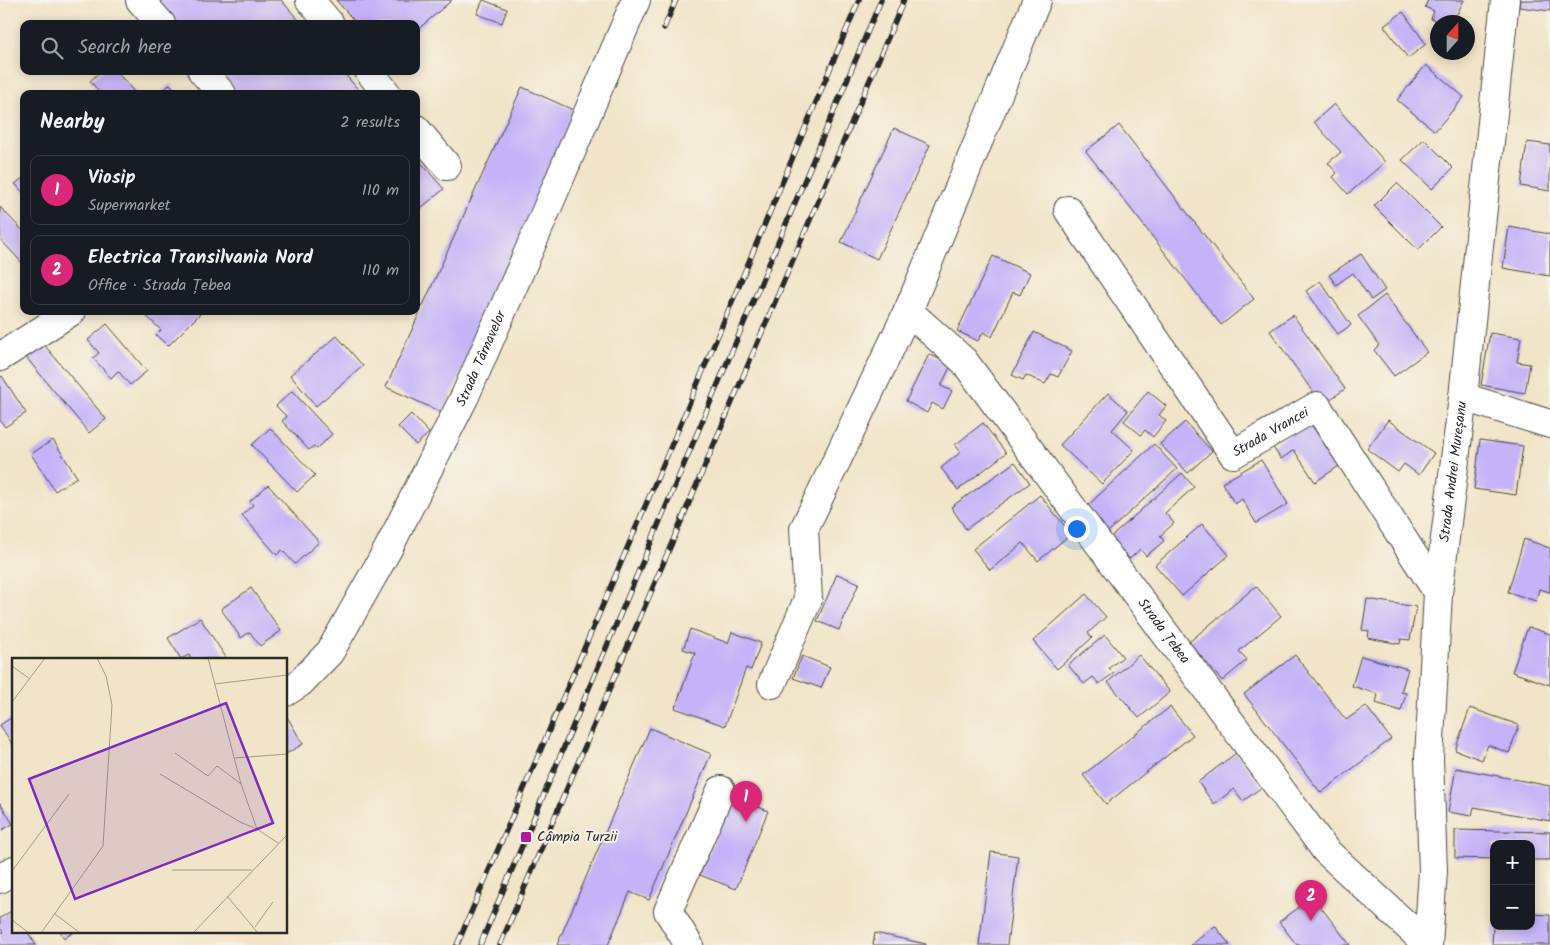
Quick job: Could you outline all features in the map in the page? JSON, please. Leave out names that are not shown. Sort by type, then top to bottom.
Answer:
[{"type":"street","points":[[140,0],[158,20]]},
{"type":"street","points":[[310,0],[327,20]]},
{"type":"street","name":"Strada Târnavelor","points":[[288,691],[300,683],[330,652],[396,532],[465,396],[636,0]]},
{"type":"street","points":[[772,684],[808,599],[804,529],[908,311],[1037,0]]},
{"type":"street","name":"Strada Andrei Mureșanu","points":[[1428,945],[1433,871],[1429,758],[1438,593],[1463,397],[1505,0]]},
{"type":"street","points":[[205,75],[219,90]]},
{"type":"street","points":[[372,75],[384,90]]},
{"type":"street","points":[[420,134],[447,166]]},
{"type":"street","name":"Strada Vrancei","points":[[1068,210],[1233,454],[1317,406],[1438,593]]},
{"type":"street","name":"Strada Țebea","points":[[908,311],[964,361],[1326,851],[1428,945]]},
{"type":"street","points":[[0,357],[66,315]]},
{"type":"street","points":[[1463,397],[1550,424]]},
{"type":"street","points":[[689,945],[668,911],[721,790]]},
{"type":"street","points":[[0,879],[12,871]]},
{"type":"building","points":[[157,0],[281,0],[298,20],[174,20]]},
{"type":"building","points":[[336,0],[452,0],[420,28],[420,20],[354,20]]},
{"type":"building","points":[[483,0],[507,9],[502,23],[477,14]]},
{"type":"building","points":[[1428,0],[1464,0],[1456,15],[1432,15],[1434,11],[1425,7]]},
{"type":"building","points":[[1520,0],[1550,0],[1550,11],[1519,7]]},
{"type":"building","points":[[1403,12],[1426,44],[1408,58],[1384,26]]},
{"type":"building","points":[[1426,65],[1464,97],[1435,131],[1397,100]]},
{"type":"building","points":[[97,75],[119,75],[133,90],[98,90],[90,81]]},
{"type":"building","points":[[221,75],[345,75],[359,90],[235,90]]},
{"type":"building","points":[[170,84],[175,90],[164,90]]},
{"type":"building","points":[[522,87],[580,113],[443,413],[386,387]]},
{"type":"building","points":[[1334,104],[1385,162],[1348,194],[1333,177],[1337,173],[1328,163],[1341,152],[1314,122]]},
{"type":"building","points":[[1119,125],[1254,299],[1221,325],[1086,151]]},
{"type":"building","points":[[894,128],[930,145],[877,259],[841,242]]},
{"type":"building","points":[[1424,139],[1453,168],[1432,189],[1402,160]]},
{"type":"building","points":[[1527,142],[1550,145],[1550,191],[1521,186]]},
{"type":"building","points":[[420,162],[444,189],[420,209]]},
{"type":"building","points":[[20,180],[20,189],[15,184]]},
{"type":"building","points":[[1397,183],[1441,227],[1418,250],[1374,206]]},
{"type":"building","points":[[0,207],[20,228],[20,261],[0,239]]},
{"type":"building","points":[[1509,227],[1550,234],[1550,276],[1503,268]]},
{"type":"building","points":[[1361,254],[1385,290],[1371,300],[1353,273],[1336,285],[1329,275]]},
{"type":"building","points":[[993,256],[1030,273],[1020,295],[1013,292],[992,337],[983,332],[978,341],[957,331]]},
{"type":"building","points":[[1320,281],[1351,325],[1338,334],[1306,291]]},
{"type":"building","points":[[1385,295],[1427,352],[1394,376],[1374,350],[1379,345],[1358,316]]},
{"type":"building","points":[[145,315],[199,315],[168,346],[156,335],[161,330]]},
{"type":"building","points":[[1293,315],[1345,389],[1322,405],[1270,331]]},
{"type":"building","points":[[107,324],[147,371],[130,385],[118,371],[111,378],[93,358],[99,353],[88,340]]},
{"type":"building","points":[[1034,332],[1072,351],[1058,377],[1051,374],[1045,384],[1026,375],[1023,380],[1012,375]]},
{"type":"building","points":[[1490,333],[1521,338],[1517,362],[1530,364],[1525,393],[1481,385]]},
{"type":"building","points":[[337,336],[363,366],[316,406],[290,375]]},
{"type":"building","points":[[42,342],[106,419],[89,433],[25,356]]},
{"type":"building","points":[[929,354],[951,365],[941,386],[952,391],[943,409],[932,403],[927,413],[906,401]]},
{"type":"building","points":[[2,376],[26,413],[5,427],[0,420],[0,378]]},
{"type":"building","points":[[292,391],[332,434],[317,449],[314,446],[309,450],[282,421],[287,417],[276,406]]},
{"type":"building","points":[[1148,391],[1166,406],[1159,415],[1166,421],[1153,437],[1145,430],[1141,435],[1124,421]]},
{"type":"building","points":[[1108,393],[1128,411],[1112,430],[1134,450],[1102,484],[1060,445]]},
{"type":"building","points":[[411,414],[429,433],[416,445],[398,427]]},
{"type":"building","points":[[1388,420],[1434,453],[1419,475],[1404,464],[1398,472],[1367,449]]},
{"type":"building","points":[[1309,421],[1339,466],[1315,482],[1294,450],[1281,459],[1272,446]]},
{"type":"building","points":[[1185,422],[1212,451],[1188,473],[1160,444]]},
{"type":"building","points":[[983,423],[1006,453],[958,490],[941,468],[961,452],[955,445]]},
{"type":"building","points":[[270,428],[315,475],[297,492],[252,445]]},
{"type":"building","points":[[53,440],[77,477],[55,491],[31,454]]},
{"type":"building","points":[[1480,440],[1523,446],[1516,495],[1474,489]]},
{"type":"building","points":[[1154,444],[1177,469],[1108,532],[1085,508]]},
{"type":"building","points":[[1261,460],[1288,504],[1256,523],[1242,499],[1235,504],[1222,483]]},
{"type":"building","points":[[1015,462],[1030,483],[966,529],[951,507]]},
{"type":"building","points":[[1182,473],[1194,487],[1165,513],[1174,523],[1160,536],[1164,541],[1146,556],[1140,549],[1130,559],[1110,538]]},
{"type":"building","points":[[268,485],[319,542],[295,564],[282,550],[277,555],[242,515],[253,505],[250,501]]},
{"type":"building","points":[[1040,495],[1071,534],[1038,561],[1023,543],[990,570],[973,549]]},
{"type":"building","points":[[1202,524],[1229,555],[1182,596],[1155,565]]},
{"type":"building","points":[[1524,539],[1550,548],[1550,592],[1539,589],[1536,601],[1508,592]]},
{"type":"building","points":[[837,574],[859,583],[839,630],[817,621]]},
{"type":"building","points":[[1256,586],[1281,616],[1239,651],[1247,660],[1222,681],[1189,642]]},
{"type":"building","points":[[251,588],[281,631],[260,646],[250,632],[241,638],[221,609]]},
{"type":"building","points":[[1086,594],[1106,617],[1088,633],[1092,638],[1057,669],[1033,641]]},
{"type":"building","points":[[1367,599],[1416,607],[1410,640],[1401,639],[1400,644],[1368,638],[1369,631],[1362,630]]},
{"type":"building","points":[[200,618],[226,658],[190,658],[189,655],[180,658],[168,638]]},
{"type":"building","points":[[1528,627],[1550,634],[1550,685],[1512,672]]},
{"type":"building","points":[[690,629],[728,643],[732,632],[761,643],[751,670],[746,668],[725,726],[675,708],[695,653],[683,649]]},
{"type":"building","points":[[1105,635],[1123,657],[1109,668],[1114,673],[1099,684],[1093,677],[1084,684],[1068,665]]},
{"type":"building","points":[[1139,655],[1170,692],[1139,718],[1108,682]]},
{"type":"building","points":[[1295,655],[1346,720],[1366,706],[1391,739],[1321,793],[1244,694]]},
{"type":"building","points":[[802,656],[830,667],[821,688],[793,678]]},
{"type":"building","points":[[1361,656],[1408,669],[1401,692],[1406,693],[1401,711],[1376,703],[1378,694],[1352,686]]},
{"type":"building","points":[[1170,707],[1193,735],[1106,804],[1083,775]]},
{"type":"building","points":[[1470,708],[1519,725],[1509,753],[1488,745],[1482,760],[1455,750]]},
{"type":"building","points":[[12,717],[12,744],[0,725]]},
{"type":"building","points":[[288,718],[303,744],[288,753]]},
{"type":"building","points":[[650,728],[711,754],[649,900],[630,892],[608,945],[557,945]]},
{"type":"building","points":[[1236,753],[1262,787],[1243,801],[1234,789],[1214,804],[1198,782]]},
{"type":"building","points":[[1456,768],[1550,786],[1550,821],[1474,807],[1472,816],[1448,812]]},
{"type":"building","points":[[733,796],[768,811],[736,889],[700,875]]},
{"type":"building","points":[[0,803],[12,825],[0,831]]},
{"type":"building","points":[[1455,830],[1550,832],[1550,860],[1535,860],[1535,840],[1490,840],[1490,859],[1455,858]]},
{"type":"building","points":[[991,852],[1018,856],[1007,945],[979,945]]},
{"type":"building","points":[[1313,897],[1350,945],[1297,945],[1279,922]]},
{"type":"building","points":[[12,911],[12,932],[28,932],[36,945],[0,945],[0,934],[3,932],[0,928],[0,918]]},
{"type":"building","points":[[1535,914],[1550,915],[1550,945],[1492,945],[1493,930],[1535,930]]},
{"type":"building","points":[[1215,926],[1230,945],[1191,945]]},
{"type":"building","points":[[61,932],[74,932],[64,938]]},
{"type":"building","points":[[875,933],[926,944],[926,945],[873,945]]},
{"type":"railway","points":[[664,28],[676,0]]},
{"type":"railway","points":[[457,945],[689,404],[859,0]]},
{"type":"railway","points":[[480,945],[881,0]]},
{"type":"railway","points":[[500,945],[904,0]]},
{"type":"place","name":"Viosip","points":[[746,822]]},
{"type":"place","name":"Câmpia Turzii","points":[[526,837]]},
{"type":"place","name":"Electrica Transilvania Nord","points":[[1311,921]]}]
